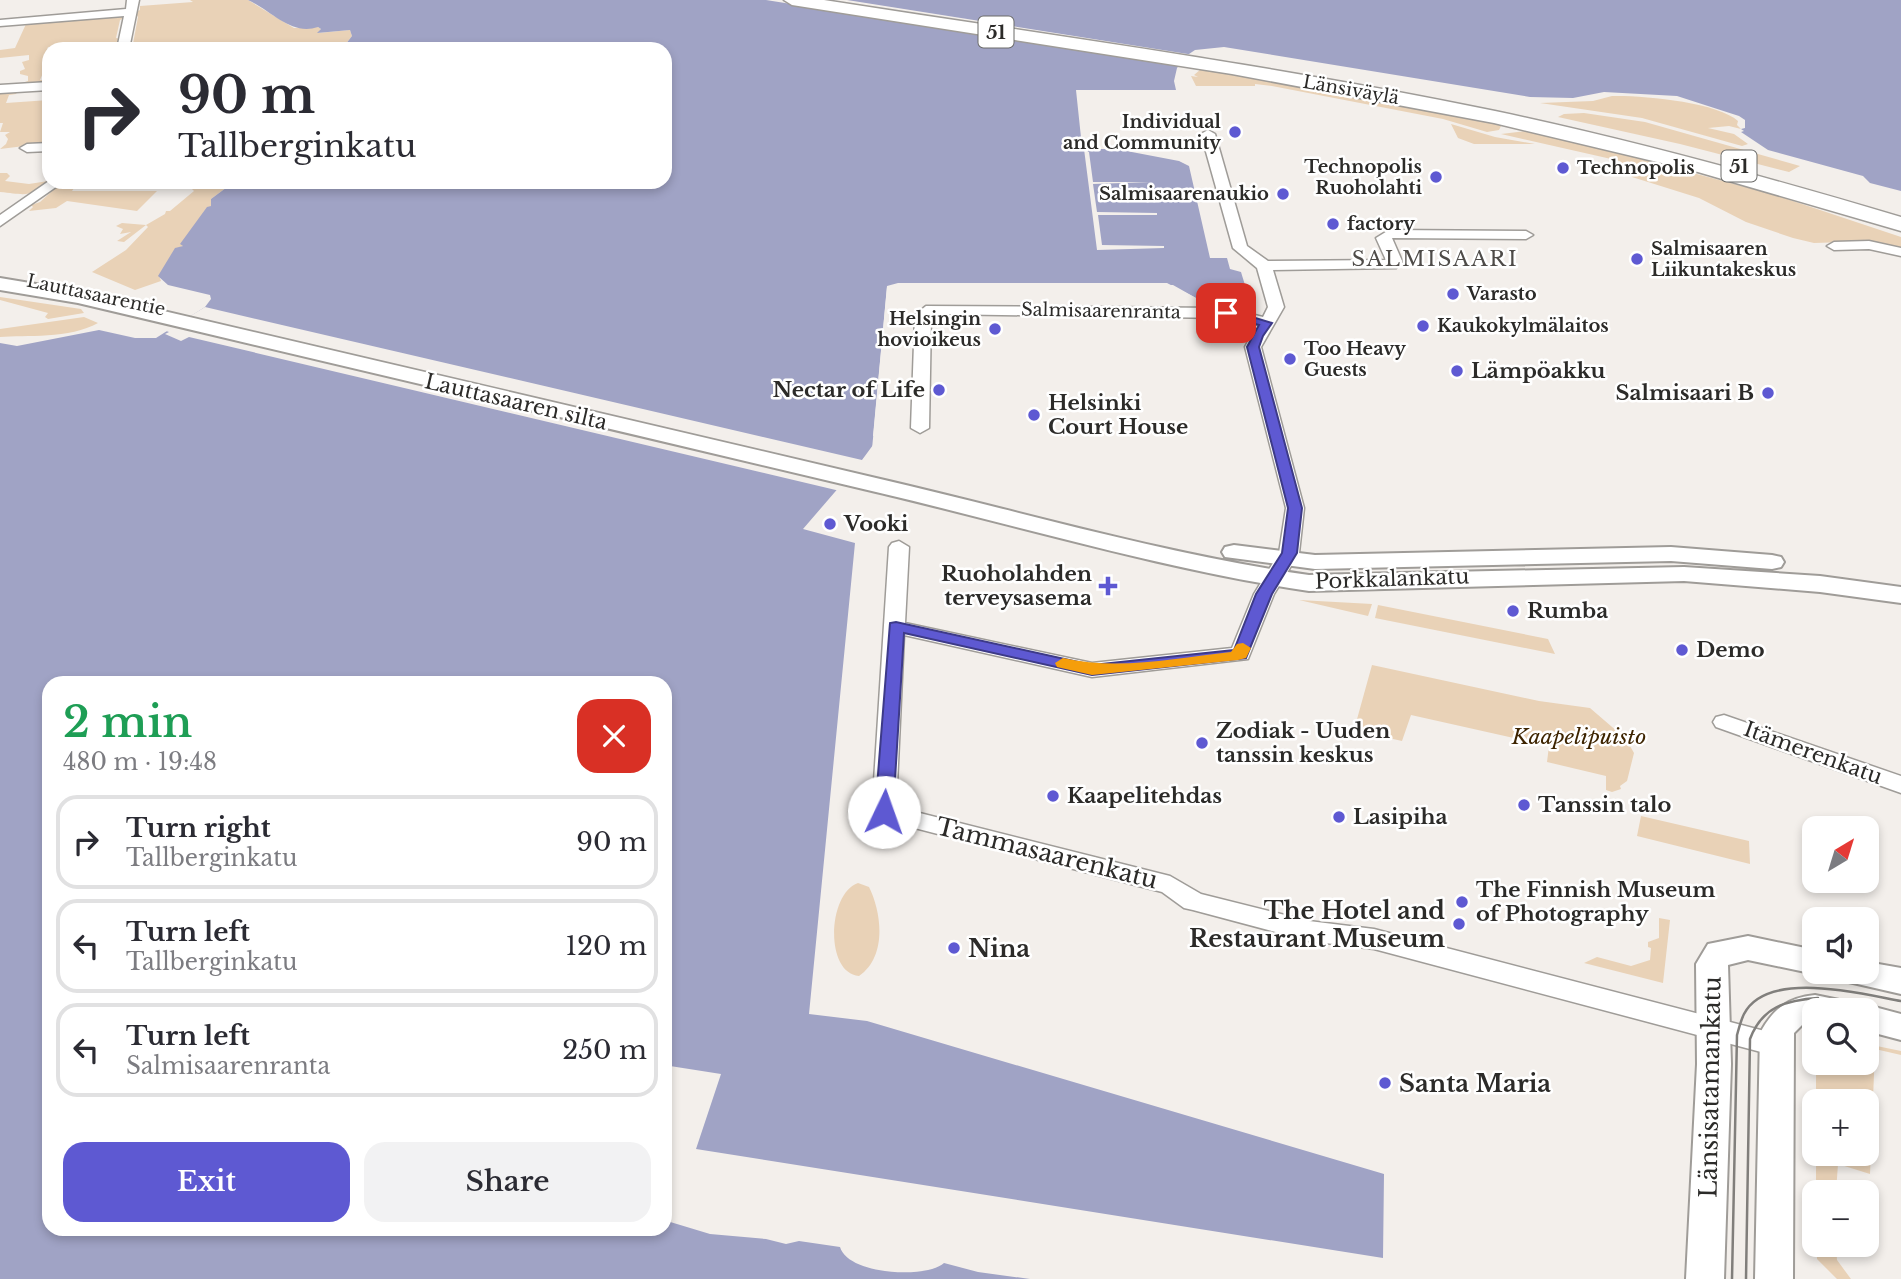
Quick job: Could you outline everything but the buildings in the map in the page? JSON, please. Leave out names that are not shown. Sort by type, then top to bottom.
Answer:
[{"type":"highway","name":"Länsiväylä","points":[[792,0],[1434,98],[1576,127],[1759,171],[1901,213]]},
{"type":"highway","name":"Länsiväylä","points":[[827,0],[1203,62],[1549,129],[1682,161],[1901,224]]},
{"type":"highway","points":[[1824,200],[1901,231]]},
{"type":"main road","name":"Lauttasaarentie","points":[[0,274],[186,319]]},
{"type":"main road","name":"Lauttasaarentie","points":[[0,284],[186,319]]},
{"type":"main road","name":"Lauttasaaren silta","points":[[186,319],[855,476]]},
{"type":"main road","name":"Porkkalankatu","points":[[855,476],[1078,536],[1280,569],[1338,562],[1671,554],[1788,563],[1901,579]]},
{"type":"main road","name":"Porkkalankatu","points":[[1280,569],[1309,583],[1473,576],[1684,575],[1820,584],[1901,595]]},
{"type":"main road","name":"Länsisatamankatu","points":[[1705,1279],[1714,1064],[1712,964],[1719,953],[1748,948],[1802,959]]},
{"type":"main road","points":[[1879,977],[1901,981]]},
{"type":"main road","points":[[1774,1279],[1776,1045],[1780,1025],[1790,1014],[1802,1010]]},
{"type":"main road","points":[[1879,1021],[1901,1027]]},
{"type":"street","points":[[0,23],[132,6],[124,42]]},
{"type":"street","points":[[0,89],[42,86]]},
{"type":"street","points":[[1208,134],[1240,248],[1265,266],[1391,265],[1394,261],[1383,238],[1389,234],[1526,234]]},
{"type":"street","points":[[27,148],[42,147]]},
{"type":"street","points":[[0,222],[46,189]]},
{"type":"street","points":[[1834,246],[1869,245],[1901,252]]},
{"type":"street","points":[[900,547],[896,627],[1092,670],[1240,654],[1264,594],[1289,553],[1295,508],[1253,347],[1256,336],[1276,307],[1265,266]]},
{"type":"street","name":"Salmisaarenranta","points":[[920,428],[923,315],[932,309],[1226,313],[1266,323]]},
{"type":"street","name":"Tammasaarenkatu","points":[[896,627],[884,812],[1170,885],[1193,901],[1309,931],[1374,939],[1776,1045]]},
{"type":"street","name":"Itämerenkatu","points":[[1724,722],[1901,785]]},
{"type":"green space","points":[[190,0],[248,0],[294,28],[318,27],[321,29],[318,33],[350,30],[352,36],[347,42],[133,42],[138,17],[135,12],[140,10],[140,6],[193,2]]},
{"type":"green space","points":[[121,14],[124,18],[120,20],[116,38],[122,42],[42,42],[42,83],[22,83],[28,81],[28,76],[20,74],[20,71],[25,69],[22,62],[29,60],[29,55],[0,58],[0,50],[15,48],[26,24]]},
{"type":"green space","points":[[1201,69],[1502,124],[1499,130],[1487,132],[1443,119],[1272,86],[1196,86],[1191,76],[1198,77],[1194,75]]},
{"type":"green space","points":[[19,89],[16,94],[9,95],[6,103],[42,100],[42,144],[0,149],[8,139],[5,135],[10,132],[0,132],[3,123],[0,123],[0,91]]},
{"type":"green space","points":[[1612,96],[1659,98],[1714,109],[1738,121],[1737,125],[1741,129],[1729,126],[1708,128],[1734,134],[1748,144],[1742,146],[1642,118],[1540,103],[1593,101]]},
{"type":"green space","points":[[1584,113],[1645,122],[1800,166],[1789,172],[1558,117]]},
{"type":"green space","points":[[1451,124],[1495,137],[1535,144],[1474,144],[1458,138]]},
{"type":"green space","points":[[1533,130],[1775,195],[1901,237],[1901,249],[1846,242],[1814,243],[1793,238],[1746,222],[1699,198],[1632,177],[1620,161],[1501,134]]},
{"type":"green space","points":[[0,173],[10,176],[5,181],[29,184],[42,182],[42,187],[31,193],[0,192]]},
{"type":"green space","points":[[54,189],[157,191],[137,211],[67,201],[56,208],[29,211],[33,207],[31,205],[40,202]]},
{"type":"green space","points":[[192,189],[225,189],[211,199],[211,206],[159,275],[161,281],[135,290],[92,272],[126,250],[148,227],[146,225],[170,211],[194,191]]},
{"type":"green space","points":[[122,223],[146,225],[124,242],[117,241],[131,232],[120,234],[123,229],[116,226]]},
{"type":"green space","points":[[0,297],[81,309],[84,313],[48,319],[45,317],[48,313],[0,300]]},
{"type":"green space","points":[[84,317],[98,323],[61,334],[0,337],[0,329]]},
{"type":"green space","points":[[1299,600],[1372,604],[1368,616]]},
{"type":"green space","points":[[1378,605],[1548,639],[1555,654],[1375,618]]},
{"type":"green space","name":"Kaapelipuisto","points":[[1372,665],[1539,701],[1590,708],[1626,739],[1634,753],[1627,781],[1620,786],[1621,789],[1612,792],[1606,790],[1606,776],[1547,762],[1549,746],[1411,715],[1402,741],[1354,730]]},
{"type":"green space","points":[[1641,816],[1749,841],[1750,864],[1637,836]]},
{"type":"green space","points":[[858,883],[869,887],[879,922],[878,946],[874,958],[859,976],[848,972],[840,962],[835,948],[834,932],[841,901],[848,890]]},
{"type":"green space","points":[[1659,918],[1670,920],[1663,983],[1584,963],[1597,957],[1631,966],[1650,960],[1651,948],[1648,947],[1648,942],[1659,938]]},
{"type":"green space","points":[[1879,1046],[1901,1051],[1901,1055],[1879,1050]]},
{"type":"green space","points":[[1816,1075],[1874,1075],[1873,1089],[1816,1089]]},
{"type":"green space","points":[[1816,1166],[1838,1166],[1837,1180],[1816,1180]]},
{"type":"green space","points":[[1844,1166],[1870,1166],[1870,1174]]},
{"type":"green space","points":[[1837,1257],[1851,1279],[1837,1279],[1817,1259]]},
{"type":"water","points":[[248,0],[1901,0],[1901,191],[1870,183],[1863,176],[1768,150],[1741,132],[1744,131],[1741,129],[1745,128],[1745,120],[1739,116],[1677,96],[1604,92],[1573,98],[1530,97],[1224,47],[1195,50],[1189,54],[1177,68],[1174,81],[1176,90],[1076,90],[1083,149],[1116,149],[1179,161],[1189,166],[1210,258],[1227,258],[1230,269],[1241,272],[1248,295],[1196,298],[1173,285],[887,287],[872,449],[803,529],[855,543],[809,1014],[867,1021],[1384,1174],[1383,1258],[696,1149],[721,1074],[672,1066],[672,676],[42,676],[42,1236],[672,1236],[672,1223],[710,1234],[766,1239],[786,1244],[799,1241],[840,1247],[846,1256],[857,1264],[889,1272],[922,1271],[944,1263],[978,1272],[1030,1279],[0,1279],[0,343],[17,346],[99,330],[135,338],[156,338],[205,307],[211,299],[210,295],[168,285],[158,276],[175,248],[183,246],[180,244],[207,207],[211,206],[211,199],[225,189],[672,189],[672,42],[347,42],[352,36],[350,30],[317,33],[321,29],[318,27],[308,29],[290,25]]},
{"type":"pier","points":[[766,0],[847,0],[1194,55],[1182,66]]},
{"type":"pier","points":[[1084,149],[1089,152],[1093,182],[1151,182],[1093,184],[1097,212],[1157,213],[1098,215],[1102,245],[1164,248],[1097,250]]},
{"type":"pier","points":[[898,283],[1167,283],[1196,298],[1203,298],[1204,302],[1195,301],[1166,287],[896,287],[890,290],[877,436],[873,436],[887,286]]},
{"type":"pier","points":[[205,307],[862,460],[873,445],[876,445],[876,449],[840,491],[189,337],[181,341],[165,334]]},
{"type":"tram line","points":[[1732,1279],[1737,1035],[1744,1014],[1756,1000],[1773,992],[1794,988],[1840,990],[1901,1001]]},
{"type":"tram line","points":[[1746,1279],[1750,1039],[1768,1012],[1786,1003],[1802,1000]]},
{"type":"slow traffic","points":[[1063,663],[1092,670],[1126,668],[1232,656],[1240,654],[1243,648]]},
{"type":"place","name":"Individual and Community","points":[[1235,132]]},
{"type":"place","name":"Technopolis","points":[[1563,168]]},
{"type":"place","name":"Technopolis Ruoholahti","points":[[1436,177]]},
{"type":"place","name":"Salmisaarenaukio","points":[[1283,194]]},
{"type":"place","name":"factory","points":[[1333,224]]},
{"type":"place","name":"Salmisaaren Liikuntakeskus","points":[[1637,259]]},
{"type":"place","name":"Varasto","points":[[1453,294]]},
{"type":"place","name":"Kaukokylmälaitos","points":[[1423,326]]},
{"type":"place","name":"Helsingin hovioikeus","points":[[995,329]]},
{"type":"place","name":"Too Heavy Guests","points":[[1290,359]]},
{"type":"place","name":"Lämpöakku","points":[[1457,371]]},
{"type":"place","name":"Nectar of Life","points":[[939,390]]},
{"type":"place","name":"Salmisaari B","points":[[1768,393]]},
{"type":"place","name":"Helsinki Court House","points":[[1034,415]]},
{"type":"place","name":"Vooki","points":[[830,524]]},
{"type":"place","name":"Ruoholahden terveysasema","points":[[1108,586]]},
{"type":"place","name":"Rumba","points":[[1513,611]]},
{"type":"place","name":"Demo","points":[[1682,650]]},
{"type":"place","name":"Zodiak - Uuden tanssin keskus","points":[[1202,743]]},
{"type":"place","name":"Kaapelitehdas","points":[[1053,796]]},
{"type":"place","name":"Tanssin talo","points":[[1524,805]]},
{"type":"place","name":"Lasipiha","points":[[1339,817]]},
{"type":"place","name":"The Finnish Museum of Photography","points":[[1462,902]]},
{"type":"place","name":"The Hotel and Restaurant Museum","points":[[1459,924]]},
{"type":"place","name":"Nina","points":[[954,948]]},
{"type":"place","name":"Santa Maria","points":[[1385,1083]]},
{"type":"district","name":"SALMISAARI","points":[[1435,259]]},
{"type":"route","points":[[884,812],[896,627],[1092,670],[1240,654],[1259,604],[1289,553],[1295,508],[1253,347],[1256,336],[1266,323],[1226,313]]}]
